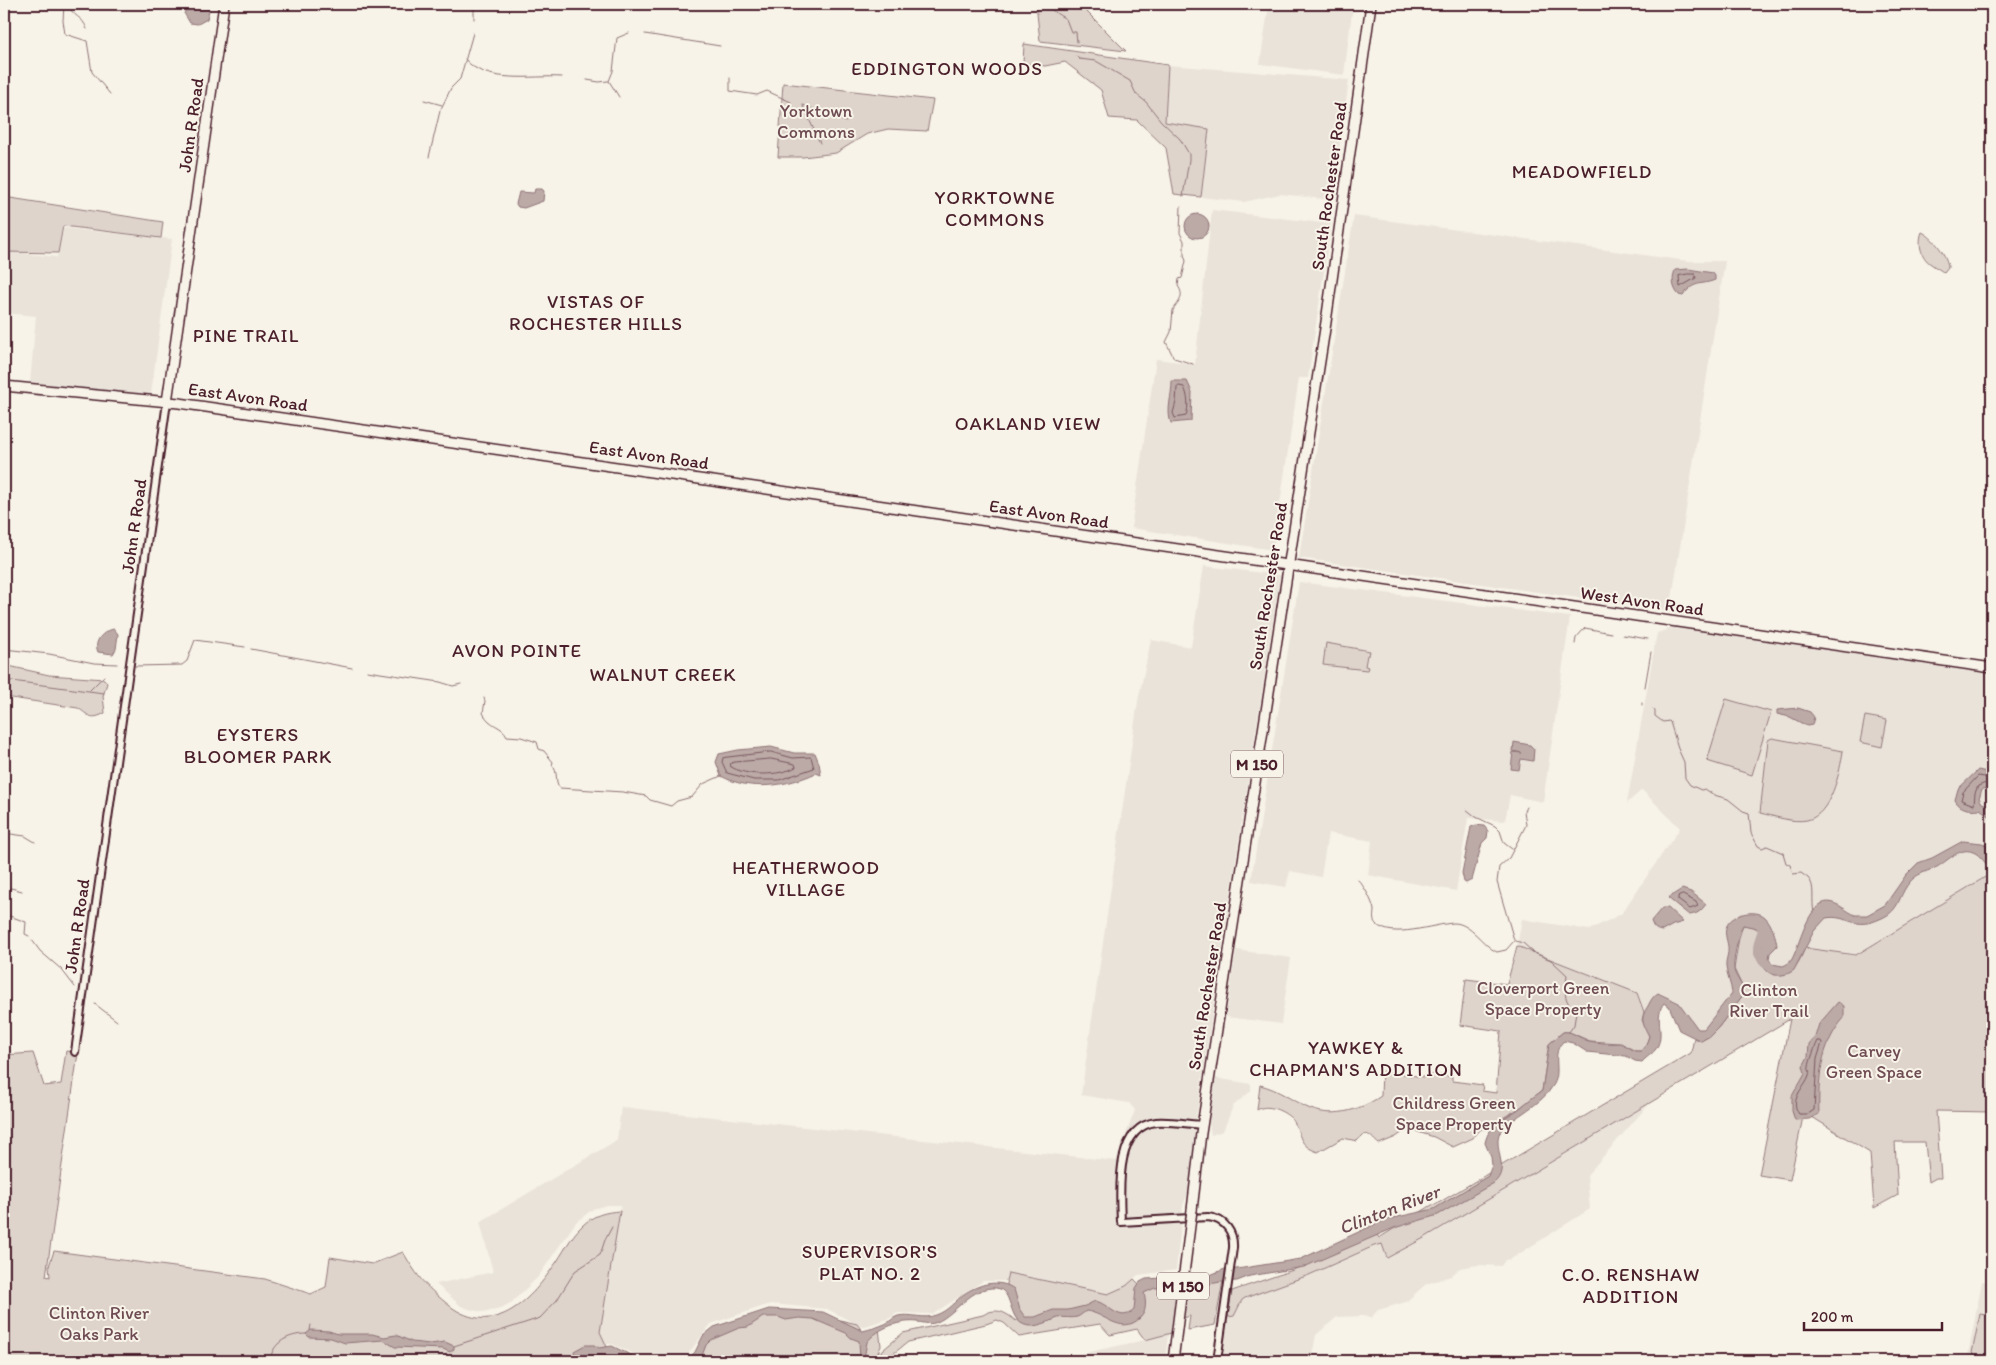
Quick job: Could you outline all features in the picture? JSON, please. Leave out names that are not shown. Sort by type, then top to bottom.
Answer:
[{"type":"main road","name":"John R Road","points":[[167,402],[224,4]]},
{"type":"main road","name":"South Rochester Road","points":[[1173,1361],[1202,1125],[1340,229],[1371,4]]},
{"type":"main road","name":"East Avon Road","points":[[4,386],[167,402],[1288,566]]},
{"type":"main road","name":"West Avon Road","points":[[1288,566],[1992,668]]},
{"type":"street","name":"John R Road","points":[[75,1052],[167,402]]},
{"type":"street","points":[[1202,1125],[1157,1122],[1145,1126],[1135,1133],[1127,1146],[1122,1166],[1121,1222],[1208,1217],[1226,1225],[1233,1237],[1217,1361]]},
{"type":"shaded area","points":[[1269,4],[1353,4],[1344,75],[1260,64]]},
{"type":"shaded area","points":[[1168,65],[1349,80],[1332,200],[1280,194],[1244,202],[1201,197],[1209,130],[1164,122]]},
{"type":"shaded area","points":[[1212,210],[1331,224],[1308,378],[1299,378],[1273,550],[1131,528],[1156,359],[1195,364]]},
{"type":"shaded area","points":[[1354,216],[1688,261],[1725,261],[1670,611],[1299,558]]},
{"type":"shaded area","points":[[64,228],[172,239],[151,394],[30,383],[36,316],[4,313],[4,251],[57,257]]},
{"type":"shaded area","points":[[1204,566],[1280,575],[1196,1118],[1190,1189],[1183,1205],[1176,1270],[1138,1275],[1126,1286],[1108,1294],[1008,1273],[1006,1281],[983,1281],[933,1314],[897,1313],[890,1318],[862,1327],[827,1309],[770,1304],[711,1324],[684,1359],[671,1361],[645,1359],[612,1344],[604,1344],[599,1331],[621,1205],[607,1205],[593,1209],[576,1222],[538,1277],[511,1303],[497,1310],[482,1312],[461,1306],[436,1284],[493,1272],[480,1222],[617,1140],[621,1107],[1116,1161],[1135,1110],[1129,1103],[1081,1095],[1138,701],[1151,640],[1191,647]]},
{"type":"shaded area","points":[[1299,582],[1570,617],[1543,802],[1510,795],[1505,821],[1468,818],[1456,891],[1368,875],[1372,841],[1328,833],[1321,877],[1290,871],[1286,887],[1251,881]]},
{"type":"shaded area","points":[[1675,627],[1992,674],[1992,873],[1856,955],[1805,948],[1788,964],[1783,966],[1776,965],[1769,959],[1770,953],[1777,946],[1771,927],[1765,917],[1746,913],[1735,917],[1726,931],[1728,950],[1726,961],[1731,996],[1717,1011],[1709,1026],[1702,1030],[1694,1025],[1679,1003],[1661,993],[1655,994],[1644,1012],[1637,993],[1517,946],[1522,919],[1589,930],[1621,914],[1680,828],[1642,790],[1627,803],[1657,633]]},
{"type":"shaded area","points":[[1236,950],[1291,958],[1281,1024],[1226,1017]]},
{"type":"shaded area","points":[[1215,1078],[1251,1084],[1251,1091],[1233,1106],[1223,1131],[1211,1135],[1209,1123]]},
{"type":"shaded area","points":[[1650,1103],[1587,1175],[1590,1209],[1511,1259],[1505,1260],[1501,1266],[1478,1265],[1460,1268],[1451,1276],[1426,1284],[1406,1302],[1378,1310],[1371,1318],[1363,1316],[1337,1317],[1316,1335],[1311,1361],[1222,1361],[1228,1317],[1234,1316],[1242,1299],[1309,1275],[1377,1245],[1382,1244],[1387,1258],[1424,1238]]},
{"type":"shaded area","points":[[1982,1281],[1992,1283],[1992,1361],[1967,1361]]},
{"type":"shaded area","points":[[1168,1334],[1165,1361],[1048,1361],[1145,1340]]},
{"type":"green space","points":[[1036,4],[1079,4],[1126,51],[1040,41]]},
{"type":"green space","points":[[1024,44],[1168,65],[1165,122],[1209,129],[1201,197],[1174,194],[1166,148],[1137,120],[1109,118],[1101,90],[1065,62],[1045,66],[1023,63]]},
{"type":"green space","name":"Yorktown Commons","points":[[783,83],[933,100],[927,131],[888,129],[867,134],[836,153],[803,157],[778,157]]},
{"type":"green space","points":[[4,197],[163,222],[161,238],[63,226],[58,253],[4,252]]},
{"type":"green space","points":[[1922,232],[1931,238],[1943,253],[1948,268],[1944,273],[1924,257],[1920,245]]},
{"type":"green space","points":[[1326,643],[1370,651],[1369,655],[1367,655],[1365,666],[1368,667],[1367,670],[1323,665]]},
{"type":"green space","points":[[4,665],[49,675],[104,679],[107,683],[103,696],[105,713],[93,717],[78,708],[5,697]]},
{"type":"green space","points":[[1726,699],[1771,712],[1752,775],[1707,761]]},
{"type":"green space","points":[[1865,716],[1887,720],[1882,747],[1860,742]]},
{"type":"green space","points":[[1772,738],[1843,751],[1837,781],[1828,802],[1815,816],[1807,820],[1795,821],[1760,813],[1768,740]]},
{"type":"green space","name":"Carvey Green Space","points":[[1992,873],[1992,967],[1987,1019],[1992,1021],[1992,1112],[1936,1111],[1941,1178],[1936,1178],[1929,1182],[1925,1142],[1895,1142],[1898,1195],[1874,1208],[1870,1153],[1804,1112],[1790,1180],[1759,1175],[1790,1019],[1424,1238],[1387,1258],[1382,1244],[1374,1246],[1309,1275],[1245,1298],[1242,1300],[1234,1316],[1228,1317],[1232,1291],[1293,1270],[1376,1233],[1379,1238],[1691,1053],[1694,1038],[1701,1041],[1710,1036],[1743,995],[1743,988],[1734,969],[1743,925],[1758,929],[1762,939],[1763,965],[1773,974],[1785,974],[1794,968],[1805,948],[1856,955]]},
{"type":"green space","points":[[1517,946],[1637,993],[1644,1012],[1642,1020],[1649,1036],[1646,1045],[1641,1051],[1635,1051],[1619,1043],[1590,1041],[1569,1032],[1563,1032],[1549,1044],[1542,1091],[1501,1119],[1491,1129],[1481,1129],[1473,1138],[1453,1147],[1410,1127],[1396,1137],[1379,1144],[1366,1134],[1357,1141],[1343,1138],[1318,1152],[1306,1146],[1300,1138],[1292,1119],[1285,1113],[1266,1107],[1257,1110],[1260,1085],[1273,1089],[1315,1111],[1345,1112],[1364,1106],[1381,1096],[1382,1071],[1430,1078],[1431,1074],[1452,1077],[1452,1081],[1483,1085],[1482,1091],[1496,1093],[1501,1031],[1460,1025],[1466,979],[1507,984]]},
{"type":"green space","name":"Clinton River Oaks Park","points":[[66,1051],[78,1053],[46,1276],[50,1277],[49,1266],[54,1251],[265,1279],[311,1294],[326,1287],[330,1257],[372,1264],[403,1252],[423,1282],[450,1306],[466,1315],[481,1318],[495,1317],[509,1312],[533,1292],[557,1262],[574,1235],[586,1222],[609,1212],[620,1211],[600,1332],[609,1351],[631,1361],[4,1361],[4,1055],[33,1053],[44,1086],[61,1084]]},
{"type":"green space","points":[[1008,1273],[1108,1294],[1126,1286],[1134,1279],[1140,1285],[1150,1288],[1196,1282],[1224,1275],[1215,1325],[1188,1330],[1190,1316],[1177,1320],[1175,1332],[1145,1340],[1137,1329],[1110,1335],[1100,1324],[1019,1337],[1004,1323],[997,1320],[908,1342],[884,1361],[687,1361],[700,1349],[705,1339],[759,1315],[836,1319],[857,1324],[863,1332],[879,1328],[881,1346],[877,1355],[903,1333],[983,1315],[992,1311],[1004,1313],[1016,1321],[1018,1318],[1006,1281]]},
{"type":"green space","points":[[1980,1314],[1992,1316],[1992,1360],[1976,1357],[1972,1353]]},
{"type":"water","points":[[190,4],[206,4],[209,10],[207,19],[198,24],[190,23],[184,13]]},
{"type":"water","points":[[535,189],[542,189],[544,191],[543,201],[524,208],[518,207],[516,204],[519,192],[534,193]]},
{"type":"water","points":[[1197,214],[1205,218],[1209,226],[1205,234],[1197,238],[1189,234],[1185,226],[1189,218]]},
{"type":"water","points":[[1688,269],[1713,273],[1715,280],[1694,285],[1683,296],[1679,295],[1673,283],[1675,270]]},
{"type":"water","points":[[1172,381],[1187,381],[1192,392],[1191,421],[1171,423],[1169,408]]},
{"type":"water","points":[[114,629],[118,634],[116,649],[113,654],[98,652],[97,644],[100,637]]},
{"type":"water","points":[[1798,708],[1810,712],[1814,717],[1812,725],[1807,726],[1790,717],[1777,714],[1777,710]]},
{"type":"water","points":[[1514,742],[1530,745],[1534,749],[1533,761],[1521,759],[1519,770],[1511,769],[1513,752],[1522,753],[1513,751]]},
{"type":"water","points":[[771,747],[794,753],[815,753],[821,775],[816,773],[781,784],[756,786],[732,781],[721,776],[716,762],[719,754]]},
{"type":"water","points":[[1978,770],[1992,773],[1992,787],[1982,789],[1979,798],[1982,803],[1992,807],[1992,818],[1980,809],[1963,808],[1955,800],[1958,789]]},
{"type":"water","points":[[1476,825],[1484,826],[1488,831],[1487,838],[1482,843],[1472,880],[1466,883],[1462,873],[1471,827]]},
{"type":"water","points":[[1963,841],[1986,845],[1992,858],[1992,870],[1976,853],[1963,851],[1939,866],[1915,877],[1905,888],[1896,907],[1882,918],[1872,922],[1858,923],[1834,917],[1826,918],[1814,931],[1794,970],[1788,974],[1775,975],[1765,968],[1762,958],[1761,933],[1757,928],[1743,925],[1738,941],[1734,969],[1742,986],[1743,995],[1718,1028],[1701,1041],[1679,1030],[1669,1006],[1664,1003],[1659,1018],[1660,1040],[1655,1050],[1642,1062],[1635,1061],[1626,1056],[1587,1052],[1573,1043],[1564,1041],[1558,1050],[1556,1079],[1549,1092],[1535,1105],[1512,1121],[1499,1134],[1498,1147],[1501,1172],[1499,1178],[1494,1183],[1438,1215],[1394,1228],[1304,1267],[1250,1276],[1237,1281],[1195,1287],[1155,1288],[1144,1293],[1145,1306],[1140,1318],[1126,1325],[1086,1311],[1075,1318],[1060,1317],[1043,1324],[1024,1325],[1014,1315],[1006,1295],[1002,1290],[996,1288],[979,1291],[935,1323],[897,1323],[878,1332],[867,1342],[866,1361],[860,1361],[859,1341],[851,1338],[846,1333],[813,1319],[799,1318],[786,1320],[778,1317],[763,1317],[748,1327],[739,1328],[711,1340],[706,1345],[700,1361],[686,1361],[695,1352],[703,1336],[714,1327],[769,1309],[823,1312],[863,1331],[885,1324],[898,1316],[927,1317],[936,1315],[970,1290],[982,1285],[996,1283],[1014,1289],[1020,1310],[1025,1317],[1035,1317],[1053,1310],[1068,1310],[1085,1306],[1095,1301],[1119,1314],[1129,1314],[1134,1310],[1136,1288],[1140,1282],[1146,1279],[1162,1278],[1176,1282],[1205,1277],[1225,1269],[1237,1269],[1301,1259],[1384,1220],[1434,1209],[1488,1176],[1492,1165],[1485,1143],[1487,1136],[1498,1122],[1542,1091],[1549,1044],[1563,1032],[1570,1032],[1589,1041],[1621,1043],[1635,1051],[1641,1051],[1646,1045],[1649,1036],[1643,1024],[1643,1017],[1652,998],[1658,993],[1679,1003],[1698,1029],[1704,1029],[1732,993],[1726,967],[1728,946],[1725,933],[1728,923],[1732,919],[1749,913],[1761,914],[1765,917],[1770,923],[1777,946],[1770,953],[1769,959],[1772,964],[1783,966],[1791,960],[1805,926],[1815,909],[1821,904],[1828,902],[1839,905],[1855,915],[1867,915],[1885,905],[1906,875],[1918,863],[1932,858]]},
{"type":"water","points":[[1682,889],[1691,892],[1706,904],[1701,910],[1689,915],[1668,898]]},
{"type":"water","points":[[1662,908],[1668,908],[1683,922],[1662,931],[1656,929],[1651,921]]},
{"type":"water","points":[[1838,1002],[1844,1006],[1844,1018],[1836,1028],[1825,1051],[1820,1076],[1819,1114],[1809,1119],[1795,1120],[1792,1111],[1792,1096],[1805,1073],[1803,1066],[1808,1057],[1809,1044],[1815,1037],[1819,1024]]},
{"type":"water","points":[[311,1330],[329,1331],[338,1334],[372,1334],[384,1337],[396,1335],[412,1342],[430,1344],[445,1342],[454,1346],[454,1349],[450,1352],[443,1349],[395,1347],[383,1340],[345,1343],[331,1338],[309,1337],[306,1334]]},
{"type":"water","points":[[585,1345],[594,1345],[599,1348],[612,1346],[643,1361],[625,1362],[601,1355],[593,1357],[589,1361],[576,1361],[574,1351]]},
{"type":"waterway","points":[[64,4],[63,21],[65,34],[87,41],[92,72],[110,94]]},
{"type":"waterway","points":[[65,5],[68,4],[72,12],[83,21],[87,29]]},
{"type":"waterway","points":[[474,4],[474,19]]},
{"type":"waterway","points":[[1044,4],[1066,19],[1071,32],[1076,32],[1077,42]]},
{"type":"waterway","points":[[441,109],[451,88],[460,79],[473,33]]},
{"type":"waterway","points":[[609,81],[613,71],[617,38],[629,33]]},
{"type":"waterway","points":[[645,34],[720,46]]},
{"type":"waterway","points":[[1076,56],[1079,59],[1096,61],[1130,81],[1136,94],[1146,102],[1161,121],[1180,139],[1189,154],[1183,196]]},
{"type":"waterway","points":[[465,59],[474,67],[497,76],[562,77]]},
{"type":"waterway","points":[[730,78],[730,91],[757,95],[767,91],[791,102]]},
{"type":"waterway","points":[[587,80],[608,81]]},
{"type":"waterway","points":[[609,81],[619,97]]},
{"type":"waterway","points":[[424,100],[442,105]]},
{"type":"waterway","points":[[803,105],[846,122]]},
{"type":"waterway","points":[[803,106],[820,143]]},
{"type":"waterway","points":[[429,157],[440,111]]},
{"type":"waterway","points":[[1181,206],[1180,233],[1184,241],[1186,261],[1182,278],[1179,279],[1178,286],[1181,296],[1173,310],[1171,332],[1166,342],[1174,358],[1193,364]]},
{"type":"waterway","points":[[1575,644],[1576,638],[1585,628],[1611,633]]},
{"type":"waterway","points":[[1623,635],[1648,639]]},
{"type":"waterway","points":[[135,666],[182,665],[187,661],[195,640],[245,647]]},
{"type":"waterway","points":[[4,649],[49,654],[94,663],[117,664]]},
{"type":"waterway","points":[[251,649],[352,668]]},
{"type":"waterway","points":[[1645,687],[1651,652]]},
{"type":"waterway","points":[[367,671],[440,682],[453,686],[461,684]]},
{"type":"waterway","points":[[90,690],[104,676]]},
{"type":"waterway","points":[[4,680],[104,693]]},
{"type":"waterway","points":[[484,698],[483,713],[486,718],[505,732],[507,736],[521,737],[537,742],[539,749],[544,751],[553,762],[552,765],[560,788],[623,792],[646,796],[650,800],[671,806],[677,801],[692,797],[703,784],[721,776]]},
{"type":"waterway","points":[[1653,709],[1655,716],[1663,722],[1670,722],[1684,762],[1685,778],[1690,785],[1728,799],[1743,811],[1749,813],[1751,833],[1758,846],[1762,848],[1767,846],[1783,853],[1786,863],[1790,865],[1793,874],[1801,873],[1810,881],[1813,889],[1814,912]]},
{"type":"waterway","points":[[1514,940],[1497,882],[1499,867],[1509,858],[1526,825],[1524,811],[1526,807]]},
{"type":"waterway","points":[[1466,809],[1476,817],[1495,826],[1500,831],[1504,843],[1512,849]]},
{"type":"waterway","points":[[4,833],[25,836],[35,842]]},
{"type":"waterway","points":[[1984,844],[1992,843]]},
{"type":"waterway","points":[[1358,880],[1372,903],[1376,924],[1383,929],[1402,931],[1445,924],[1460,924],[1497,952],[1506,950],[1514,941]]},
{"type":"waterway","points":[[4,890],[11,888],[22,891]]},
{"type":"waterway","points":[[4,914],[26,922],[25,934],[29,936]]},
{"type":"waterway","name":"Clinton River","points":[[1759,924],[1763,929],[1758,946],[1759,955],[1771,968]]},
{"type":"waterway","points":[[32,940],[40,951],[62,970],[75,987]]},
{"type":"waterway","points":[[1515,941],[1523,943],[1534,953],[1551,960],[1567,975],[1565,995],[1568,1003],[1576,1012],[1574,1025],[1569,1032]]},
{"type":"waterway","points":[[95,1004],[117,1021]]},
{"type":"waterway","points":[[454,1346],[540,1318],[557,1300],[575,1271],[600,1255],[612,1227]]},
{"type":"waterway","points":[[310,1330],[311,1325]]},
{"type":"waterway","points":[[270,1361],[271,1354],[282,1340],[306,1334]]},
{"type":"district","name":"EDDINGTON WOODS","points":[[947,68]]},
{"type":"district","name":"MEADOWFIELD","points":[[1582,171]]},
{"type":"district","name":"YORKTOWNE COMMONS","points":[[995,208]]},
{"type":"district","name":"VISTAS OF ROCHESTER HILLS","points":[[596,312]]},
{"type":"district","name":"PINE TRAIL","points":[[246,335]]},
{"type":"district","name":"OAKLAND VIEW","points":[[1028,423]]},
{"type":"district","name":"AVON POINTE","points":[[517,650]]},
{"type":"district","name":"WALNUT CREEK","points":[[663,674]]},
{"type":"district","name":"EYSTERS BLOOMER PARK","points":[[258,745]]},
{"type":"district","name":"HEATHERWOOD VILLAGE","points":[[806,878]]},
{"type":"district","name":"YAWKEY & CHAPMAN'S ADDITION","points":[[1356,1058]]},
{"type":"district","name":"SUPERVISOR'S PLAT NO. 2","points":[[870,1262]]},
{"type":"district","name":"C.O. RENSHAW ADDITION","points":[[1631,1285]]},
{"type":"park label","name":"Cloverport Green Space Property","points":[[1543,998]]},
{"type":"park label","name":"Clinton River Trail","points":[[1769,1000]]},
{"type":"park label","name":"Childress Green Space Property","points":[[1454,1113]]}]
